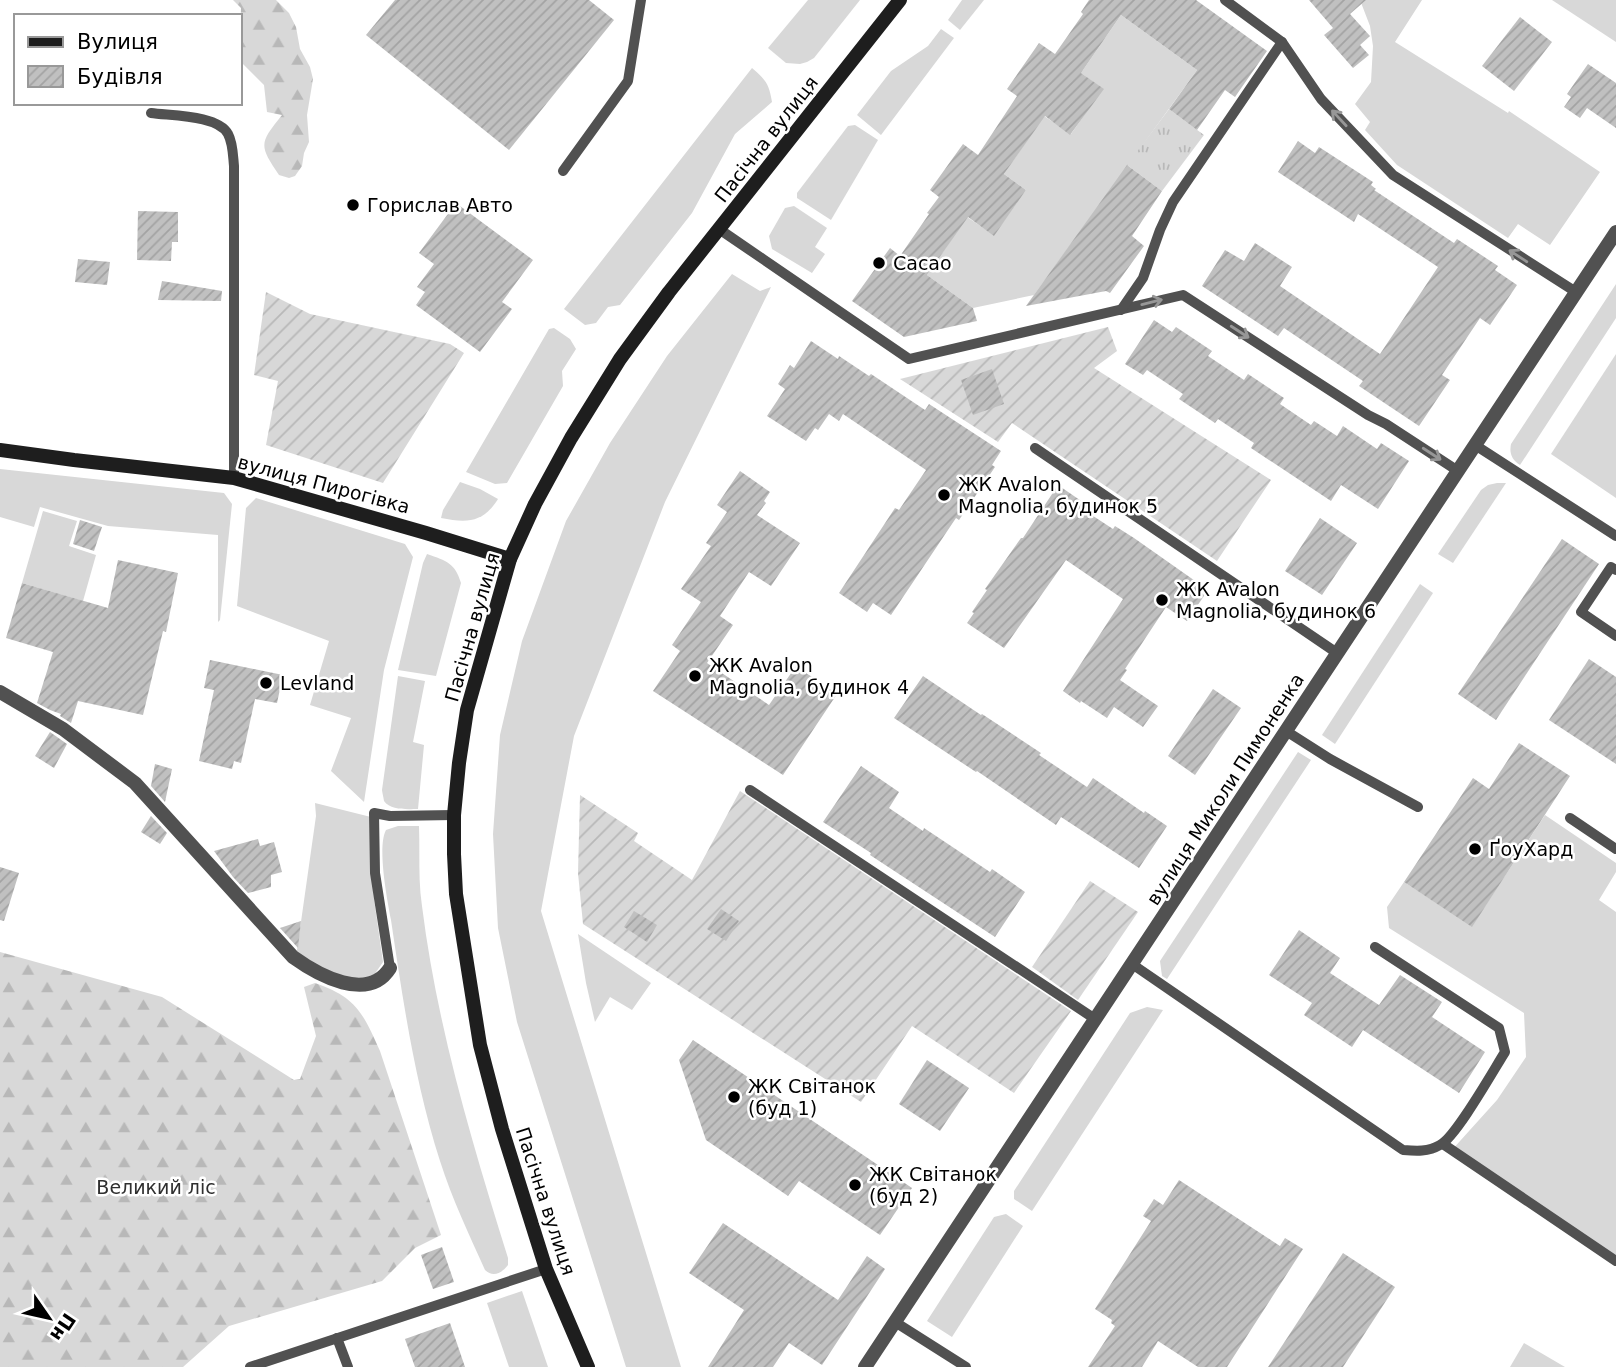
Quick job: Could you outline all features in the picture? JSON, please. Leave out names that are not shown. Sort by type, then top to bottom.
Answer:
[{"type":"main road","name":"Пасічна вулиця","points":[[588,1367],[546,1269],[502,1129],[481,1045],[456,894],[454,815],[467,710],[509,559],[534,504],[571,438],[620,359],[669,292],[900,0]]},
{"type":"main road","name":"вулиця Пирогівка","points":[[0,450],[234,478],[509,559]]},
{"type":"street","name":"вулиця Миколи Пимоненка","points":[[866,1367],[1616,232]]},
{"type":"street","points":[[0,692],[63,729],[135,783],[293,957],[309,969],[330,978],[364,985],[378,981],[390,968]]},
{"type":"lane","points":[[563,171],[628,81],[641,0]]},
{"type":"lane","points":[[1225,0],[1282,42],[1321,99],[1393,175],[1576,292]]},
{"type":"lane","points":[[1121,310],[1143,278],[1173,202],[1282,42]]},
{"type":"lane","points":[[151,113],[209,121],[222,126],[229,136],[234,166],[234,478]]},
{"type":"lane","points":[[719,229],[909,359],[1183,295],[1458,471]]},
{"type":"lane","points":[[1475,445],[1616,536]]},
{"type":"lane","points":[[1035,449],[1337,653]]},
{"type":"lane","points":[[1616,570],[1611,567],[1581,611],[1616,636]]},
{"type":"lane","points":[[1286,731],[1330,759],[1418,807]]},
{"type":"lane","points":[[750,790],[1095,1019]]},
{"type":"lane","points":[[390,968],[374,873],[374,813],[390,816],[454,815]]},
{"type":"lane","points":[[1570,818],[1616,849]]},
{"type":"lane","points":[[1132,964],[1403,1150],[1418,1152],[1432,1149],[1443,1144],[1454,1130],[1505,1052],[1499,1028],[1375,947]]},
{"type":"lane","points":[[1443,1144],[1616,1261]]},
{"type":"lane","points":[[250,1367],[546,1269]]},
{"type":"lane","points":[[895,1322],[966,1367]]},
{"type":"lane","points":[[337,1338],[348,1367]]},
{"type":"green space","points":[[233,0],[276,0],[289,13],[296,27],[300,49],[310,67],[313,79],[307,115],[309,142],[302,166],[295,176],[289,178],[279,175],[265,150],[266,138],[282,115],[267,112],[264,85],[242,63],[241,8]]},
{"type":"green space","points":[[808,0],[860,0],[814,58],[800,64],[786,63],[768,48]]},
{"type":"green space","points":[[962,0],[984,0],[960,30],[948,20]]},
{"type":"green space","points":[[1360,0],[1422,0],[1395,42],[1508,113],[1509,111],[1600,172],[1550,245],[1518,224],[1508,238],[1397,165],[1365,130],[1370,122],[1355,104],[1371,82],[1373,46],[1370,26]]},
{"type":"green space","points":[[1552,0],[1616,0],[1616,42]]},
{"type":"green space","points":[[1121,15],[1197,70],[1034,295],[973,308],[927,275],[967,217],[994,235],[1026,190],[1004,174],[1044,116],[1071,134],[1103,89],[1081,73]]},
{"type":"green space","points":[[941,29],[954,38],[881,135],[857,115],[891,71],[928,46]]},
{"type":"green space","points":[[752,68],[766,83],[772,102],[735,134],[692,213],[620,305],[608,307],[596,323],[585,325],[564,309]]},
{"type":"green space","points":[[1169,109],[1204,135],[1162,191],[1127,165]]},
{"type":"green space","points":[[855,125],[878,140],[831,220],[797,198],[797,193],[848,126]]},
{"type":"green space","points":[[794,206],[827,228],[815,247],[825,254],[812,273],[772,249],[769,236],[785,208]]},
{"type":"green space","points":[[732,274],[760,291],[771,287],[665,502],[574,736],[541,911],[681,1367],[626,1367],[517,1022],[498,928],[493,834],[500,735],[522,641],[566,521],[610,443],[667,356]]},
{"type":"green space","points":[[1616,284],[1616,318],[1520,465],[1512,456],[1511,444]]},
{"type":"green space","points":[[266,292],[310,314],[450,344],[464,353],[383,483],[266,445],[278,381],[254,375]]},
{"type":"green space","points":[[1108,327],[1117,351],[1094,368],[1271,480],[1217,561],[1012,423],[998,442],[900,379]]},
{"type":"green space","points":[[554,328],[570,339],[576,349],[562,371],[563,386],[507,483],[495,484],[466,472],[549,329]]},
{"type":"green space","points":[[1616,354],[1616,498],[1551,454]]},
{"type":"green space","points":[[0,469],[224,493],[232,504],[220,620],[218,622],[218,535],[108,526],[40,507],[34,527],[0,517]]},
{"type":"green space","points":[[460,482],[498,499],[486,513],[474,519],[459,521],[441,518]]},
{"type":"green space","points":[[1497,483],[1506,483],[1453,563],[1438,554],[1481,490]]},
{"type":"green space","points":[[256,498],[405,544],[413,557],[384,670],[364,802],[331,771],[351,718],[310,705],[329,641],[237,606],[246,508]]},
{"type":"green space","points":[[43,511],[77,521],[69,546],[96,555],[83,601],[22,583]]},
{"type":"green space","points":[[427,554],[449,564],[456,571],[461,583],[436,676],[398,670]]},
{"type":"green space","points":[[1420,584],[1433,593],[1335,744],[1322,735]]},
{"type":"green space","points":[[398,676],[425,681],[413,742],[424,745],[418,809],[400,809],[387,804],[382,791]]},
{"type":"green space","points":[[1298,752],[1311,760],[1167,979],[1162,976],[1160,961]]},
{"type":"green space","points":[[740,791],[1071,1011],[1014,1093],[912,1026],[861,1102],[583,924],[578,873],[580,795],[638,833],[634,841],[692,880]]},
{"type":"green space","points":[[315,803],[371,817],[374,899],[383,962],[374,975],[357,980],[296,957],[316,816]]},
{"type":"green space","points":[[1545,815],[1616,863],[1616,872],[1599,900],[1616,912],[1616,1265],[1451,1151],[1497,1100],[1526,1057],[1524,1013],[1389,928],[1387,907],[1404,882],[1472,926]]},
{"type":"green space","points":[[398,826],[419,826],[421,896],[446,1040],[508,1258],[508,1265],[497,1274],[485,1270],[455,1203],[431,1132],[417,1072],[385,887],[383,838],[386,830]]},
{"type":"green space","points":[[1090,881],[1138,912],[1078,1000],[1032,967]]},
{"type":"green space","points":[[578,934],[651,983],[632,1010],[610,997],[595,1022]]},
{"type":"green space","name":"Великий ліс","points":[[0,952],[162,997],[294,1080],[300,1079],[316,1036],[304,987],[315,983],[340,994],[363,1016],[380,1051],[441,1235],[415,1248],[382,1281],[229,1326],[183,1367],[0,1367]]},
{"type":"green space","points":[[1147,1007],[1163,1010],[1032,1211],[1014,1199],[1014,1191],[1130,1013]]},
{"type":"green space","points":[[1006,1214],[1023,1226],[952,1337],[927,1321],[994,1217]]},
{"type":"green space","points":[[522,1291],[548,1367],[509,1367],[487,1303]]},
{"type":"green space","points":[[1524,1343],[1565,1367],[1510,1367]]},
{"type":"building","points":[[395,0],[589,0],[614,20],[509,150],[366,35]]},
{"type":"building","points":[[1089,0],[1196,0],[1267,51],[1235,97],[1225,90],[1197,130],[1169,109],[1197,70],[1121,15],[1081,73],[1104,89],[1070,135],[1045,116],[1004,174],[1026,190],[994,236],[968,217],[927,275],[973,308],[977,321],[904,337],[852,301],[890,248],[900,256],[939,197],[930,190],[963,144],[978,155],[1017,96],[1007,89],[1039,43],[1055,54],[1083,14],[1081,12]]},
{"type":"building","points":[[1309,0],[1366,0],[1350,14],[1370,36],[1360,45],[1369,55],[1353,68],[1324,35],[1333,28]]},
{"type":"building","points":[[1520,17],[1552,42],[1514,91],[1482,66]]},
{"type":"building","points":[[1588,64],[1616,83],[1616,128],[1587,108],[1580,118],[1564,107],[1571,97],[1567,94]]},
{"type":"building","points":[[1298,141],[1315,153],[1319,147],[1373,182],[1371,185],[1376,189],[1374,190],[1454,243],[1457,239],[1498,266],[1495,270],[1517,285],[1490,325],[1480,318],[1442,375],[1450,380],[1419,426],[1359,386],[1363,381],[1284,328],[1278,336],[1202,286],[1225,250],[1244,261],[1255,243],[1292,267],[1280,286],[1380,354],[1438,267],[1358,214],[1354,222],[1278,172]]},
{"type":"building","points":[[1127,165],[1162,191],[1132,236],[1144,246],[1110,293],[1106,291],[1026,306]]},
{"type":"building","points":[[456,203],[533,260],[502,302],[512,309],[480,352],[416,305],[425,292],[417,287],[434,264],[419,253]]},
{"type":"building","points":[[138,211],[178,212],[178,242],[172,242],[171,261],[137,260]]},
{"type":"building","points":[[78,259],[110,262],[107,285],[75,282]]},
{"type":"building","points":[[162,281],[222,291],[221,301],[158,300]]},
{"type":"building","points":[[1154,320],[1172,332],[1176,327],[1212,351],[1208,356],[1244,380],[1248,374],[1284,398],[1280,404],[1311,425],[1314,421],[1337,436],[1343,426],[1377,449],[1381,443],[1409,461],[1378,509],[1341,485],[1331,501],[1251,448],[1254,443],[1218,419],[1215,423],[1179,399],[1183,394],[1147,370],[1143,375],[1125,364]]},
{"type":"building","name":"ЖК Avalon Magnolia, будинок 5","points":[[811,341],[838,359],[839,356],[869,376],[871,374],[925,410],[929,404],[1001,451],[992,465],[995,467],[959,520],[956,518],[891,615],[873,603],[867,612],[839,593],[895,508],[899,510],[926,470],[843,414],[839,421],[829,414],[806,441],[767,416],[785,389],[778,384],[790,365],[794,368]]},
{"type":"building","points":[[992,369],[1004,404],[973,415],[961,380]]},
{"type":"building","points":[[740,471],[770,492],[757,515],[800,543],[771,586],[749,572],[720,616],[733,625],[707,663],[769,705],[796,666],[837,694],[783,775],[653,691],[680,651],[672,645],[701,602],[681,589],[711,546],[706,543],[727,512],[717,505]]},
{"type":"building","name":"ЖК Avalon Magnolia, будинок 6","points":[[1058,485],[1087,505],[1084,510],[1113,529],[1115,526],[1134,538],[1208,590],[1187,621],[1166,607],[1125,669],[1127,670],[1120,680],[1158,706],[1143,727],[1114,707],[1107,718],[1063,691],[1123,599],[1066,560],[1004,648],[967,623],[987,590],[985,589]]},
{"type":"building","points":[[1320,518],[1357,543],[1322,595],[1285,571]]},
{"type":"building","points":[[80,520],[102,527],[94,551],[73,544]]},
{"type":"building","points":[[1562,539],[1599,564],[1496,720],[1458,694]]},
{"type":"building","points":[[118,560],[178,573],[166,632],[163,631],[143,715],[78,701],[71,723],[60,716],[61,714],[37,703],[53,652],[6,638],[22,583],[108,608]]},
{"type":"building","points":[[1589,659],[1616,677],[1616,764],[1549,720]]},
{"type":"building","points":[[210,660],[283,675],[277,703],[255,699],[241,763],[234,761],[232,769],[199,761],[214,690],[204,688]]},
{"type":"building","points":[[923,676],[1041,753],[1039,755],[1087,787],[1093,778],[1167,826],[1139,868],[1061,817],[1056,825],[894,718]]},
{"type":"building","points":[[1213,689],[1241,708],[1195,775],[1168,756]]},
{"type":"building","points":[[50,732],[67,744],[54,768],[35,756]]},
{"type":"building","name":"ҐоуХард","points":[[1519,743],[1570,776],[1472,927],[1404,882],[1473,778],[1489,789]]},
{"type":"building","points":[[155,764],[172,769],[165,802],[151,786]]},
{"type":"building","points":[[861,766],[899,792],[889,808],[990,872],[992,869],[1025,892],[995,937],[823,822]]},
{"type":"building","points":[[151,816],[167,833],[160,844],[141,832]]},
{"type":"building","points":[[258,839],[260,846],[274,842],[282,872],[271,875],[271,887],[248,893],[214,851]]},
{"type":"building","points":[[0,867],[19,873],[4,921],[0,920]]},
{"type":"building","points":[[721,909],[739,921],[726,941],[707,929]]},
{"type":"building","points":[[634,911],[657,925],[647,942],[624,927]]},
{"type":"building","points":[[301,921],[298,948],[280,928]]},
{"type":"building","points":[[1299,930],[1340,958],[1330,973],[1379,1005],[1400,975],[1442,1002],[1432,1017],[1485,1052],[1459,1093],[1363,1030],[1352,1047],[1304,1015],[1312,1003],[1269,975]]},
{"type":"building","name":"ЖК Світанок (буд 1)","points":[[693,1040],[912,1188],[880,1235],[799,1181],[788,1196],[706,1140],[679,1060]]},
{"type":"building","points":[[927,1060],[969,1088],[940,1131],[899,1104]]},
{"type":"building","points":[[1179,1180],[1280,1246],[1285,1238],[1303,1249],[1227,1367],[1198,1367],[1158,1341],[1142,1367],[1088,1367],[1115,1326],[1111,1323],[1112,1320],[1095,1309],[1151,1221],[1143,1216],[1154,1199],[1163,1205]]},
{"type":"building","points":[[723,1223],[838,1300],[867,1256],[885,1269],[822,1365],[789,1343],[773,1367],[708,1367],[744,1310],[689,1273]]},
{"type":"building","points":[[442,1247],[454,1282],[433,1289],[421,1255]]},
{"type":"building","points":[[1343,1253],[1395,1287],[1343,1367],[1268,1367]]},
{"type":"building","points":[[450,1323],[465,1367],[415,1367],[405,1339]]},
{"type":"place","name":"Горислав Авто","points":[[353,205]]},
{"type":"place","name":"Cacao","points":[[879,263]]},
{"type":"place","name":"ЖК Avalon Magnolia, будинок 5","points":[[944,495]]},
{"type":"place","name":"ЖК Avalon Magnolia, будинок 6","points":[[1162,600]]},
{"type":"place","name":"ЖК Avalon Magnolia, будинок 4","points":[[695,676]]},
{"type":"place","name":"Levland","points":[[266,683]]},
{"type":"place","name":"ҐоуХард","points":[[1475,849]]},
{"type":"place","name":"ЖК Світанок (буд 1)","points":[[734,1097]]},
{"type":"place","name":"ЖК Світанок (буд 2)","points":[[855,1185]]}]
